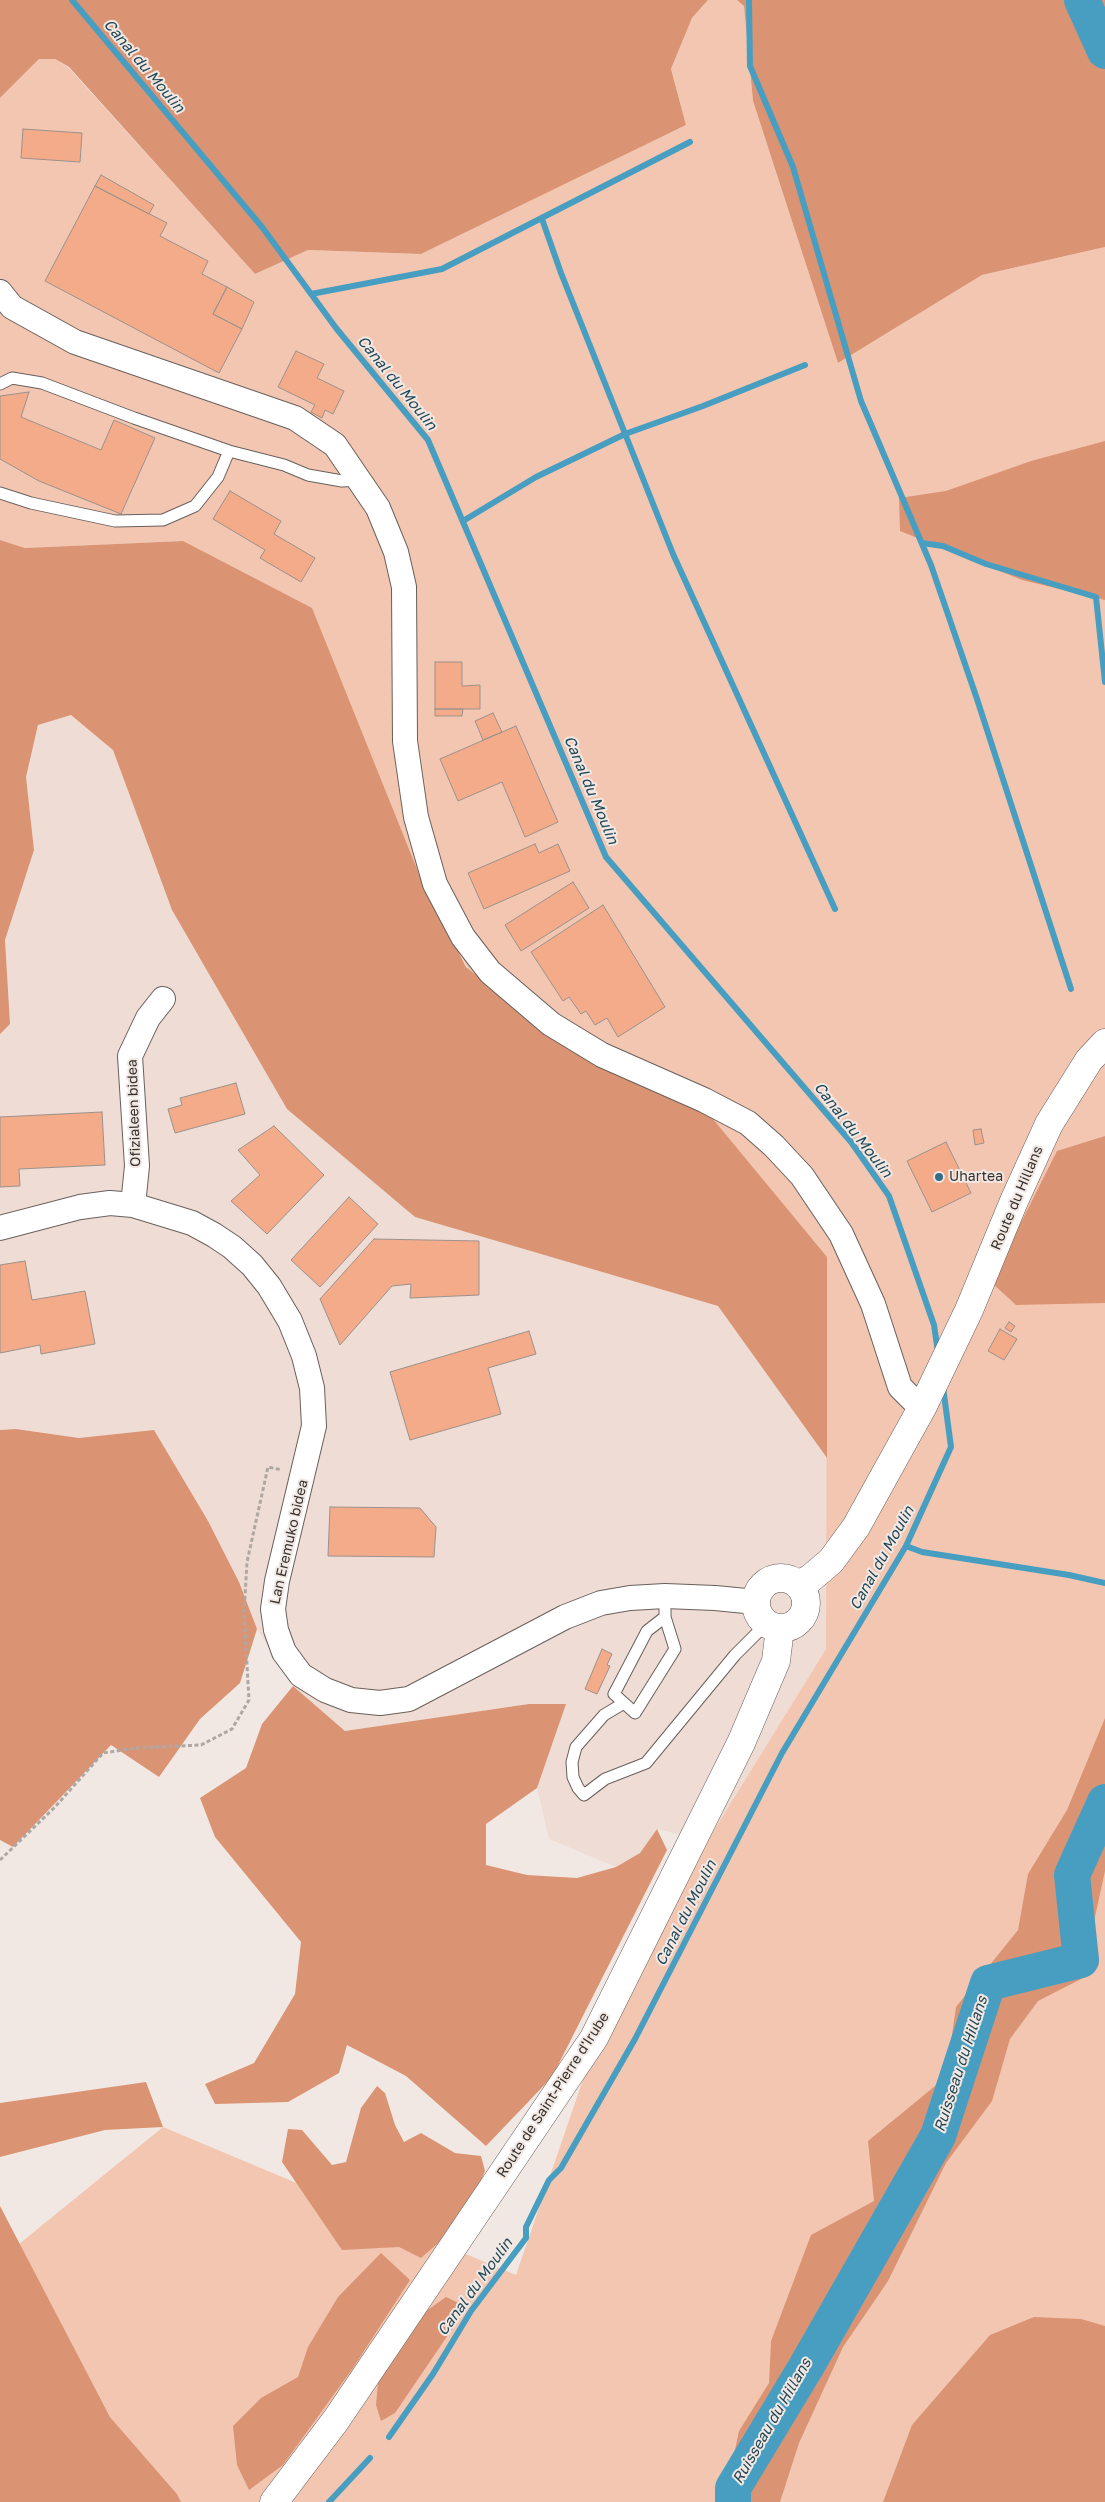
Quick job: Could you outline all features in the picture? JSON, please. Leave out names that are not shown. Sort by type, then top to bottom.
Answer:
[{"type":"street","points":[[0,292],[12,306],[74,342],[295,418],[335,445],[361,480],[382,517],[396,552],[404,587],[405,741],[416,817],[435,884],[463,937],[490,972],[551,1024],[602,1055],[704,1100],[748,1123],[774,1146],[802,1176],[841,1234],[872,1304],[900,1387],[922,1406],[856,1527],[831,1561],[812,1578],[798,1585],[806,1600],[802,1616],[788,1627],[768,1618]]},
{"type":"street","name":"Ofizialeen bidea","points":[[133,1205],[137,1166],[130,1056],[148,1018],[163,999]]},
{"type":"street","name":"Route du Hillans","points":[[922,1406],[969,1310],[1048,1124],[1089,1060],[1105,1043]]},
{"type":"street","name":"Lan Eremuko bidea","points":[[0,1228],[80,1207],[110,1203],[133,1205],[192,1222],[214,1235],[232,1247],[252,1265],[269,1286],[290,1321],[304,1356],[312,1388],[314,1426],[273,1609],[276,1630],[284,1652],[301,1676],[325,1690],[350,1700],[380,1703],[409,1698],[574,1614],[601,1603],[630,1598],[665,1607],[715,1598],[768,1618]]},
{"type":"street","name":"Route de Saint-Pierre d'Irube","points":[[274,2502],[336,2420],[594,2038],[742,1743],[776,1661],[768,1618],[760,1589],[774,1579],[791,1580],[798,1585]]},
{"type":"lane","points":[[0,384],[12,378],[42,383],[229,451],[284,465],[308,475],[342,482],[361,480]]},
{"type":"lane","points":[[0,493],[31,503],[115,521],[163,520],[195,506],[218,477],[229,451]]},
{"type":"lane","points":[[665,1607],[675,1649],[635,1713],[614,1694],[648,1631],[665,1607]]},
{"type":"lane","points":[[624,1703],[604,1715],[576,1747],[572,1762],[573,1777],[584,1795],[605,1779],[646,1763],[768,1618]]},
{"type":"path","points":[[0,1860],[54,1808],[103,1753],[136,1748],[201,1745],[232,1729],[249,1700],[244,1613],[247,1562],[268,1467],[304,1474]]},
{"type":"shaded area","points":[[0,0],[708,0],[692,18],[671,69],[686,125],[421,254],[308,250],[255,274],[69,67],[55,59],[39,59],[0,98]]},
{"type":"shaded area","points":[[708,0],[737,0],[744,5],[753,101],[838,363],[982,275],[1105,247],[1105,2502],[181,2502],[177,2494],[110,2417],[19,2244],[163,2127],[516,2275],[612,1995],[826,1649],[827,1257],[617,1071],[469,971],[419,874],[183,541],[25,548],[0,540],[0,98],[39,59],[55,59],[69,68],[255,274],[308,250],[421,254],[686,125],[671,69],[692,18]]},
{"type":"shaded area","points":[[737,0],[1105,0],[1105,247],[982,275],[838,363],[753,101],[744,6]]},
{"type":"shaded area","points":[[1105,441],[1105,600],[1022,580],[900,531],[899,498],[946,491],[1031,461]]},
{"type":"shaded area","points":[[0,540],[25,548],[183,541],[312,608],[419,874],[466,967],[551,1037],[708,1113],[827,1257],[827,1458],[718,1306],[415,1217],[287,1109],[172,910],[113,750],[71,715],[38,725],[26,777],[34,850],[5,940],[10,1024],[0,1034]]},
{"type":"shaded area","points":[[71,715],[113,750],[172,910],[199,954],[415,1217],[718,1306],[827,1458],[826,1649],[707,1841],[657,1829],[640,1853],[616,1867],[549,1839],[537,1788],[566,1704],[529,1704],[345,1731],[293,1686],[257,1629],[239,1582],[154,1430],[79,1438],[16,1429],[0,1430],[0,1034],[10,1024],[5,940],[34,850],[26,777],[38,725]]},
{"type":"shaded area","points":[[1105,1136],[1105,1303],[1016,1305],[991,1282],[1057,1151]]},
{"type":"shaded area","points":[[16,1429],[79,1438],[154,1430],[208,1521],[239,1582],[257,1629],[240,1683],[200,1719],[159,1777],[111,1745],[13,1847],[0,1840],[0,1430]]},
{"type":"shaded area","points":[[293,1686],[345,1731],[529,1704],[566,1704],[537,1788],[486,1824],[486,1865],[527,1875],[577,1878],[616,1867],[640,1853],[657,1829],[667,1850],[552,2077],[486,2146],[406,2076],[347,2045],[339,2073],[288,2102],[215,2104],[205,2084],[254,2063],[295,1994],[301,1942],[215,1837],[200,1798],[246,1768],[262,1724]]},
{"type":"shaded area","points":[[1105,1718],[1105,1871],[1093,1926],[1099,1964],[1087,1976],[1038,2001],[1010,2039],[992,2101],[946,2163],[888,2281],[843,2347],[799,2443],[780,2502],[724,2502],[739,2431],[769,2383],[771,2341],[811,2235],[874,2201],[868,2141],[946,2077],[956,2007],[1018,1930],[1028,1874],[1067,1810]]},
{"type":"shaded area","points":[[146,2082],[163,2127],[105,2130],[0,2157],[0,2103]]},
{"type":"shaded area","points":[[377,2086],[385,2093],[395,2125],[404,2142],[421,2133],[455,2153],[481,2156],[485,2171],[474,2197],[453,2230],[421,2258],[399,2247],[342,2250],[282,2162],[288,2129],[302,2130],[332,2165],[346,2162],[361,2108]]},
{"type":"shaded area","points":[[0,2206],[110,2417],[177,2494],[181,2502],[0,2502]]},
{"type":"shaded area","points":[[381,2253],[410,2280],[353,2368],[283,2465],[249,2490],[237,2465],[233,2426],[261,2398],[298,2377],[308,2347],[338,2297]]},
{"type":"shaded area","points":[[446,2297],[467,2307],[395,2413],[381,2421],[376,2405],[379,2372],[415,2319]]},
{"type":"shaded area","points":[[1034,2317],[1081,2319],[1105,2326],[1105,2502],[883,2502],[912,2425],[990,2335]]},
{"type":"building","points":[[23,129],[82,133],[80,162],[21,158]]},
{"type":"building","points":[[101,175],[154,205],[149,214],[95,186]]},
{"type":"building","points":[[95,186],[167,223],[160,236],[208,261],[202,274],[227,287],[213,314],[242,329],[219,373],[45,281]]},
{"type":"building","points":[[227,287],[254,302],[242,329],[213,314]]},
{"type":"building","points":[[296,351],[324,364],[317,378],[344,391],[333,414],[325,410],[322,418],[311,412],[315,405],[278,387]]},
{"type":"building","points":[[29,392],[21,417],[101,450],[114,420],[155,438],[121,514],[39,481],[0,459],[0,396]]},
{"type":"building","points":[[230,491],[281,521],[274,534],[315,558],[301,582],[260,558],[265,550],[213,519]]},
{"type":"building","points":[[435,662],[462,662],[462,686],[480,685],[480,709],[435,709]]},
{"type":"building","points":[[435,709],[463,709],[462,716],[435,716]]},
{"type":"building","points":[[493,713],[502,732],[483,740],[475,721]]},
{"type":"building","points":[[516,726],[558,822],[525,837],[502,782],[458,801],[440,759]]},
{"type":"building","points":[[535,844],[539,853],[558,844],[570,871],[484,909],[468,873]]},
{"type":"building","points":[[573,882],[589,908],[521,951],[505,925]]},
{"type":"building","points":[[603,905],[665,1007],[618,1037],[607,1018],[595,1025],[586,1011],[581,1014],[569,997],[563,1001],[531,952]]},
{"type":"building","points":[[236,1083],[245,1114],[175,1133],[168,1109],[182,1105],[180,1098]]},
{"type":"building","points":[[102,1112],[105,1165],[19,1169],[20,1186],[0,1187],[0,1117]]},
{"type":"building","points":[[274,1126],[324,1175],[267,1234],[231,1201],[260,1175],[238,1150]]},
{"type":"building","points":[[981,1129],[984,1143],[975,1145],[973,1130]]},
{"type":"building","name":"Uhartea","points":[[946,1142],[971,1193],[932,1212],[907,1161]]},
{"type":"building","points":[[349,1197],[378,1224],[320,1287],[291,1260]]},
{"type":"building","points":[[374,1239],[479,1241],[479,1295],[410,1298],[411,1284],[392,1286],[340,1345],[320,1299]]},
{"type":"building","points":[[25,1261],[32,1300],[85,1291],[95,1344],[41,1354],[40,1345],[0,1353],[0,1265]]},
{"type":"building","points":[[1009,1322],[1015,1326],[1011,1332],[1005,1328]]},
{"type":"building","points":[[1000,1329],[1017,1339],[1004,1360],[988,1351]]},
{"type":"building","points":[[529,1331],[536,1354],[488,1368],[501,1414],[410,1440],[390,1372]]},
{"type":"building","points":[[330,1507],[420,1508],[436,1527],[434,1557],[328,1556]]},
{"type":"building","points":[[602,1649],[612,1654],[607,1665],[610,1666],[597,1694],[585,1689]]},
{"type":"waterway","name":"Canal du Moulin","points":[[72,0],[262,227],[336,328],[428,440],[606,857],[851,1142],[889,1196],[934,1325],[938,1352]]},
{"type":"waterway","points":[[749,0],[750,66],[793,167],[861,401],[931,565],[977,699],[1071,989]]},
{"type":"waterway","name":"Ruisseau du Hillans","points":[[1082,0],[1105,51]]},
{"type":"waterway","points":[[311,294],[442,269],[690,142]]},
{"type":"waterway","points":[[542,219],[561,273],[673,554],[835,909]]},
{"type":"waterway","points":[[463,521],[536,477],[625,434],[703,406],[805,365]]},
{"type":"waterway","points":[[922,543],[943,546],[986,564],[1096,597],[1105,682]]},
{"type":"waterway","name":"Canal du Moulin","points":[[389,2437],[433,2374],[471,2311],[526,2238],[526,2227],[549,2180],[561,2168],[635,2039],[782,1753],[906,1546],[951,1447],[943,1387]]},
{"type":"waterway","points":[[906,1546],[922,1552],[1069,1575],[1105,1583]]},
{"type":"waterway","name":"Ruisseau du Hillans","points":[[733,2502],[733,2488],[806,2367],[938,2136],[988,1983],[1081,1960],[1072,1875],[1105,1802]]},
{"type":"waterway","name":"Canal du Moulin","points":[[329,2502],[370,2458]]},
{"type":"place","name":"Uhartea","points":[[939,1177]]}]
